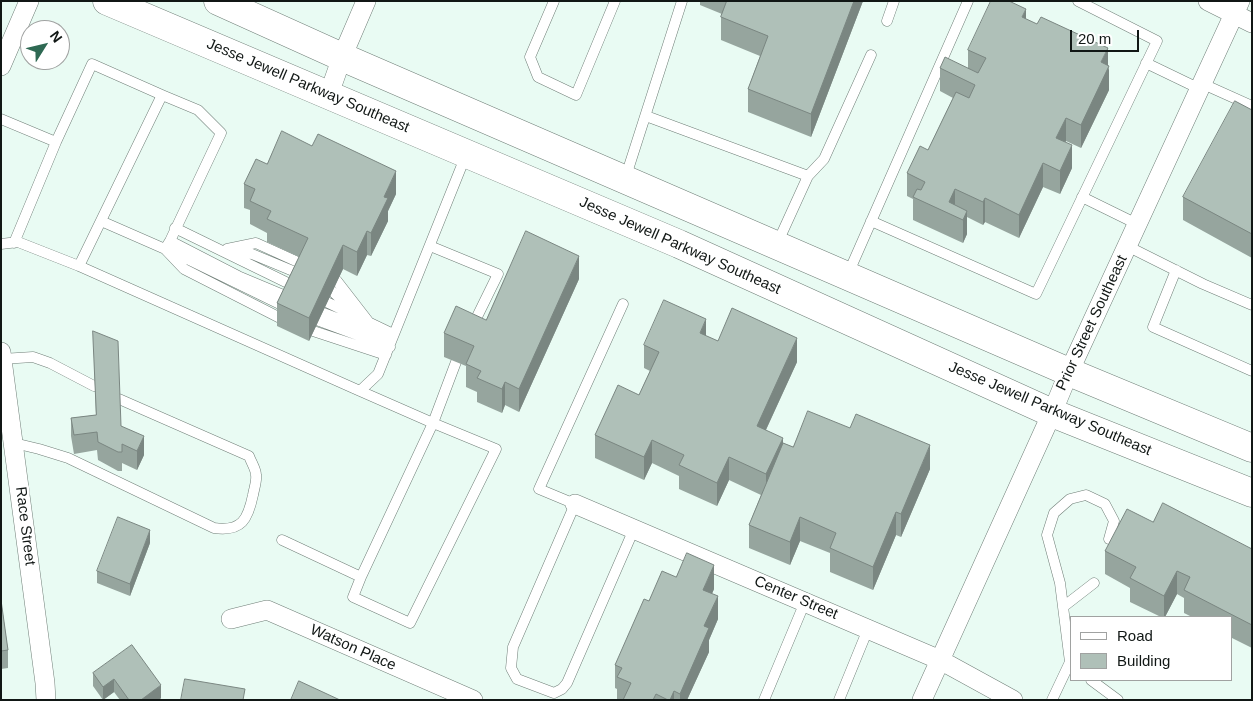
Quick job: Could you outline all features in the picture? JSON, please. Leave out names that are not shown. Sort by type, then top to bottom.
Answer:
[{"type":"main road","name":"Jesse Jewell Parkway Southeast","points":[[107,1],[678,244],[1052,413],[1252,493]]},
{"type":"main road","points":[[218,1],[253,12],[342,57],[1069,372],[1252,448]]},
{"type":"street","points":[[1,66],[29,1]]},
{"type":"street","points":[[329,94],[342,57],[366,1]]},
{"type":"street","points":[[1208,1],[1237,8],[1252,23]]},
{"type":"street","name":"Prior Street Southeast","points":[[922,700],[1069,372],[1237,8]]},
{"type":"street","name":"Race Street","points":[[2,356],[46,700]]},
{"type":"street","name":"Center Street","points":[[575,504],[940,660],[1013,700]]},
{"type":"street","name":"Watson Place","points":[[231,619],[267,610],[473,700]]},
{"type":"lane","points":[[554,1],[530,57],[538,78],[576,95],[615,1]]},
{"type":"lane","points":[[625,179],[682,1]]},
{"type":"lane","points":[[887,21],[894,1]]},
{"type":"lane","points":[[847,275],[968,1]]},
{"type":"lane","points":[[871,220],[1036,294],[1156,41],[1078,1]]},
{"type":"lane","points":[[777,245],[808,176],[824,160],[871,55]]},
{"type":"lane","points":[[1146,63],[1252,106]]},
{"type":"lane","points":[[14,243],[56,142],[92,64],[198,110],[221,133],[167,245]]},
{"type":"lane","points":[[79,266],[162,95]]},
{"type":"lane","points":[[646,116],[808,176]]},
{"type":"lane","points":[[1,119],[56,142]]},
{"type":"lane","points":[[360,391],[378,374],[466,153]]},
{"type":"lane","points":[[1082,197],[1137,224]]},
{"type":"lane","points":[[101,221],[167,245],[391,344]]},
{"type":"lane","points":[[176,228],[370,323]]},
{"type":"lane","points":[[1,244],[18,242],[79,266],[360,391],[433,423],[496,449],[410,623],[353,597],[433,423],[456,362]]},
{"type":"lane","points":[[209,244],[252,254],[302,274],[332,291],[358,317]]},
{"type":"lane","points":[[228,249],[256,244],[337,280],[370,323],[391,344]]},
{"type":"lane","points":[[167,245],[184,269],[280,319],[313,332],[391,344]]},
{"type":"lane","points":[[430,246],[498,274],[468,334]]},
{"type":"lane","points":[[1127,246],[1203,284],[1252,305]]},
{"type":"lane","points":[[1176,270],[1153,327],[1252,371]]},
{"type":"lane","points":[[623,304],[539,489],[575,504],[513,647],[511,668],[518,679],[529,685],[554,693],[562,689],[567,683],[634,529]]},
{"type":"lane","points":[[2,356],[33,357],[50,363],[94,386]]},
{"type":"lane","points":[[14,443],[39,448],[68,458],[214,528],[226,530],[241,524],[249,512],[256,475],[249,456],[119,399]]},
{"type":"lane","points":[[1070,656],[1060,583],[1047,535],[1054,513],[1070,500],[1086,495],[1105,504],[1114,521],[1109,538]]},
{"type":"lane","points":[[282,540],[361,577]]},
{"type":"lane","points":[[1063,607],[1094,583]]},
{"type":"lane","points":[[764,700],[805,602]]},
{"type":"lane","points":[[839,700],[868,629]]},
{"type":"lane","points":[[1052,700],[1070,665]]},
{"type":"lane","points":[[1092,681],[1118,700]]},
{"type":"building","points":[[727,1],[854,1],[811,114],[748,89],[768,36],[721,17]]},
{"type":"building","points":[[991,1],[1009,1],[1026,9],[1022,17],[1037,24],[1041,17],[1108,48],[1101,62],[1109,66],[1081,125],[1066,118],[1056,138],[1072,145],[1060,171],[1043,163],[1019,215],[985,198],[983,202],[955,189],[949,202],[967,211],[963,220],[913,197],[917,189],[921,190],[925,182],[907,173],[920,146],[928,150],[956,92],[969,98],[975,85],[940,68],[945,57],[978,73],[986,58],[968,50]]},
{"type":"building","points":[[1235,101],[1252,110],[1252,234],[1183,197]]},
{"type":"building","points":[[282,131],[312,146],[318,134],[396,171],[384,197],[388,198],[371,233],[367,231],[357,252],[343,245],[309,318],[277,303],[308,238],[267,219],[271,211],[250,201],[255,189],[244,184],[256,159],[267,164]]},
{"type":"building","points":[[526,231],[579,256],[519,389],[505,382],[502,389],[477,378],[481,371],[466,364],[474,346],[444,333],[456,306],[486,320]]},
{"type":"building","points":[[664,300],[706,319],[700,333],[718,341],[732,308],[797,338],[757,426],[783,438],[766,474],[729,457],[717,483],[679,465],[684,455],[652,440],[644,457],[595,435],[618,385],[639,395],[659,352],[644,345]]},
{"type":"building","points":[[93,331],[118,341],[121,426],[144,436],[137,451],[122,444],[122,452],[118,452],[98,442],[97,432],[74,435],[71,418],[96,415]]},
{"type":"building","points":[[808,411],[850,428],[856,414],[930,445],[901,514],[896,512],[873,567],[830,548],[836,533],[800,517],[790,542],[749,525],[783,443],[793,447]]},
{"type":"building","points":[[1163,503],[1252,549],[1252,625],[1184,590],[1190,577],[1177,571],[1164,596],[1130,578],[1136,567],[1105,551],[1127,509],[1153,522]]},
{"type":"building","points":[[118,517],[150,530],[130,584],[97,571]]},
{"type":"building","points":[[687,553],[714,565],[703,590],[718,596],[704,626],[709,628],[680,694],[674,691],[670,700],[656,694],[653,700],[623,700],[631,683],[617,677],[622,668],[615,665],[644,599],[649,601],[662,571],[676,577]]},
{"type":"building","points":[[1,600],[8,650],[1,651]]},
{"type":"building","points":[[132,645],[161,685],[141,700],[129,700],[114,679],[103,687],[93,673]]},
{"type":"building","points":[[185,679],[245,689],[243,700],[181,700]]},
{"type":"building","points":[[299,681],[340,700],[291,700]]}]
